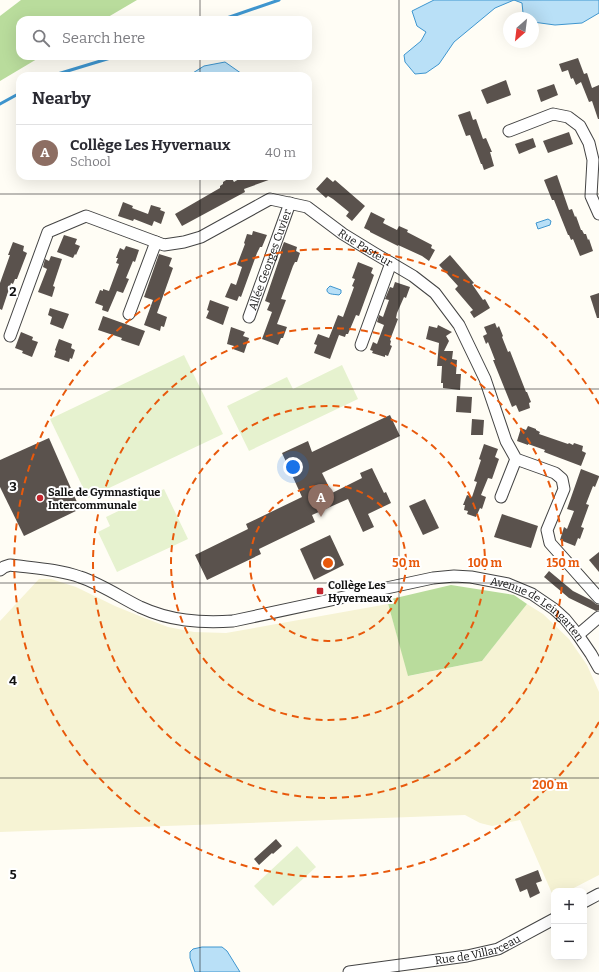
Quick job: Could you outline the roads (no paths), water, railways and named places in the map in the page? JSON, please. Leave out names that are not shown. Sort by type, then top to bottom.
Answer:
[{"type":"street","points":[[509,131],[553,114],[568,117],[580,126],[589,143],[593,160],[591,196],[599,214]]},
{"type":"street","name":"Rue Pasteur","points":[[10,336],[48,232],[86,216],[164,245],[184,242],[201,237],[270,199],[307,207],[343,234],[413,276],[435,293],[459,326],[486,379],[506,441],[516,459]]},
{"type":"street","name":"Allée Georges Cuvier","points":[[249,316],[290,203]]},
{"type":"street","points":[[129,314],[156,242]]},
{"type":"street","points":[[361,345],[391,263]]},
{"type":"street","points":[[501,497],[516,459],[555,473],[562,480],[564,489],[547,530],[550,544],[599,598]]},
{"type":"street","name":"Avenue de Leingarten","points":[[0,570],[10,565],[58,571],[79,576],[104,587],[141,607],[164,616],[183,621],[212,622],[233,621],[433,578],[454,576],[471,577],[508,584],[532,594],[554,609],[565,619],[578,635],[599,668]]},
{"type":"street","points":[[578,635],[599,617]]},
{"type":"street","points":[[587,900],[599,894]]},
{"type":"street","name":"Rue de Villarceau","points":[[349,972],[467,956],[498,948],[551,921]]},
{"type":"water","points":[[434,0],[514,0],[495,8],[454,42],[439,64],[426,73],[415,74],[405,62],[404,55],[421,41],[426,32],[417,26],[412,11]]},
{"type":"water","points":[[514,0],[599,0],[599,13],[582,23],[555,25],[539,23],[539,12],[523,12],[522,3]]},
{"type":"water","points":[[225,62],[239,72],[194,72],[204,66]]},
{"type":"water","points":[[548,219],[551,221],[550,225],[538,229],[536,223]]},
{"type":"water","points":[[330,286],[341,290],[341,293],[339,295],[329,293],[327,289]]},
{"type":"water","points":[[202,947],[222,947],[227,951],[240,972],[195,972],[190,958],[190,952],[193,949]]},
{"type":"waterway","points":[[233,16],[279,0]]},
{"type":"waterway","points":[[64,72],[104,60]]},
{"type":"waterway","points":[[0,104],[16,95]]},
{"type":"place","name":"Salle de Gymnastique Intercommunale","points":[[40,498]]},
{"type":"place","name":"Collège Les Hyvernaux","points":[[321,517]]},
{"type":"place","name":"Collège Les Hyverneaux","points":[[320,591]]}]
